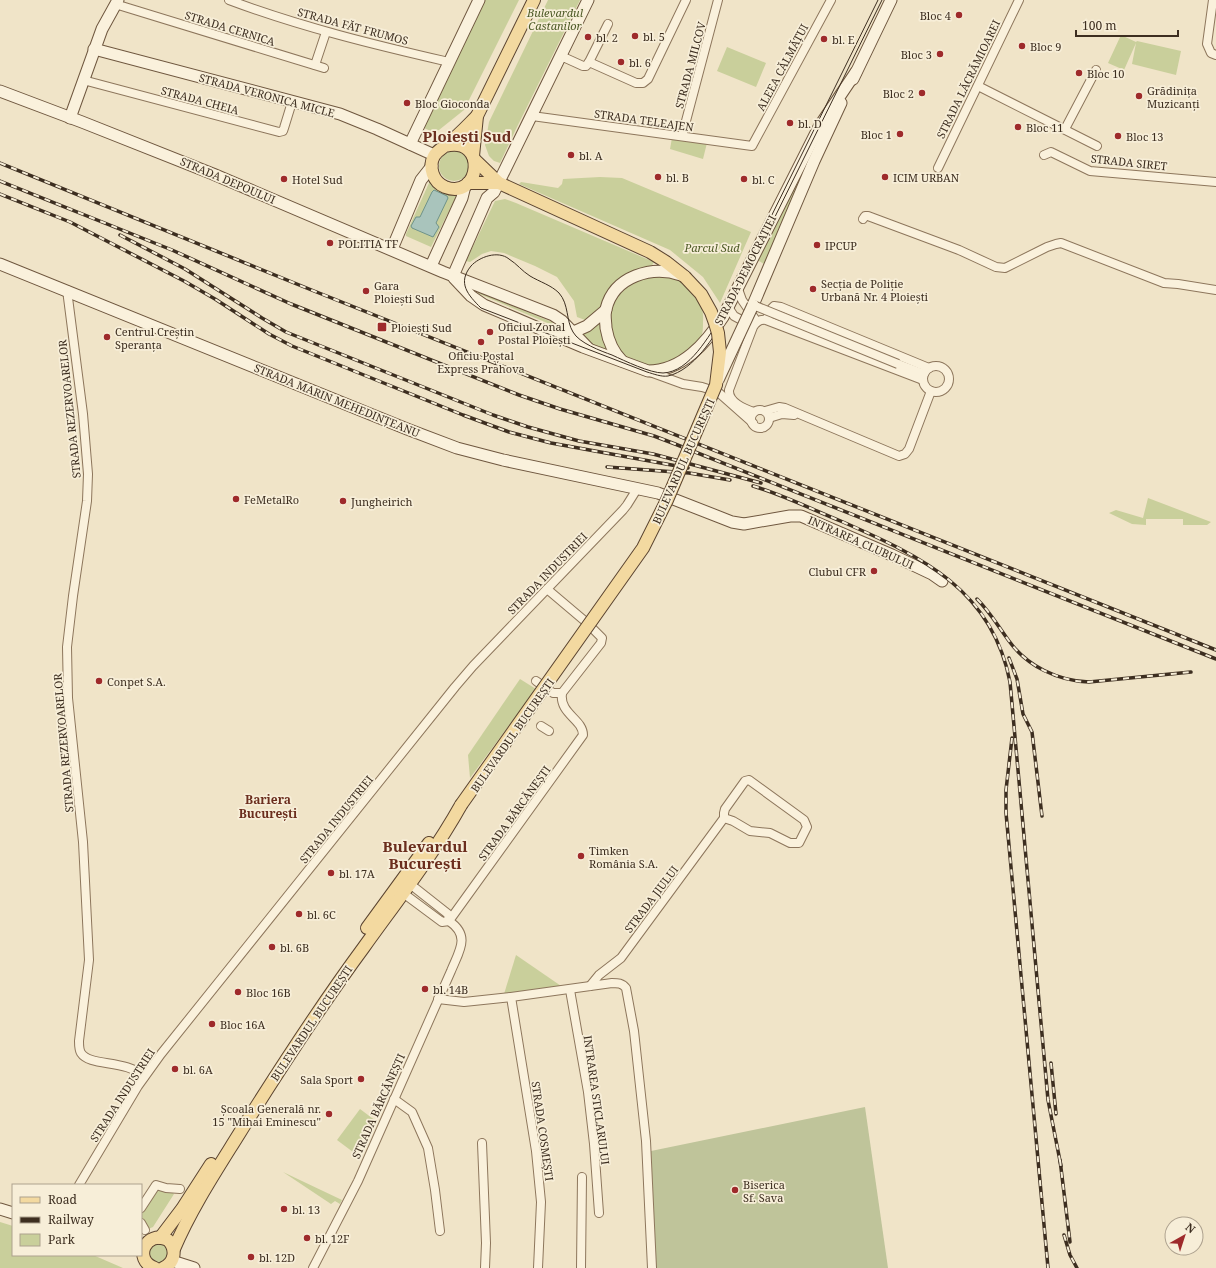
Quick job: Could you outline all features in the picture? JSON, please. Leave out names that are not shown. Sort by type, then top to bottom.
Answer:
[{"type":"main road","points":[[410,144],[479,0]]},
{"type":"main road","points":[[431,266],[462,198],[466,184],[474,174],[476,168],[474,157],[477,116],[534,0]]},
{"type":"main road","points":[[453,276],[487,198],[494,192],[499,183],[588,0]]},
{"type":"main road","name":"STRADA DEMOCRAȚIEI","points":[[648,371],[664,369],[689,356],[700,347],[729,313],[738,288],[835,115],[891,0]]},
{"type":"main road","points":[[70,118],[94,49],[102,29],[116,2]]},
{"type":"main road","name":"STRADA VERONICA MICLE","points":[[94,49],[340,114],[410,144],[433,161]]},
{"type":"main road","name":"STRADA DEMOCRAȚIEI","points":[[718,389],[753,305],[809,159],[821,123],[856,72]]},
{"type":"main road","name":"STRADA DEPOULUI","points":[[0,91],[218,176],[453,276],[553,315],[562,321],[588,348]]},
{"type":"main road","points":[[392,249],[421,180],[433,161],[437,151],[445,146],[477,116]]},
{"type":"main road","points":[[475,134],[480,154],[499,183]]},
{"type":"main road","points":[[445,146],[451,144],[464,147],[474,157]]},
{"type":"main road","name":"BULEVARDUL BUCUREȘTI","points":[[160,1238],[182,1209],[316,1000],[425,848],[461,805],[643,548],[667,500],[718,389],[720,352],[715,322],[701,294],[685,277],[650,252],[499,183],[474,157]]},
{"type":"main road","points":[[433,161],[434,176],[438,182],[451,188],[458,188],[466,184]]},
{"type":"main road","name":"BULEVARDUL BUCUREȘTI","points":[[466,184],[499,183]]},
{"type":"main road","name":"STRADA MARIN MEHEDINȚEANU","points":[[0,264],[68,290],[457,448],[503,460],[658,493],[685,503]]},
{"type":"main road","points":[[560,336],[573,333],[587,326],[606,310],[615,292],[624,283],[635,276],[654,271],[666,271],[685,277]]},
{"type":"main road","name":"STRADA DEPOULUI","points":[[453,276],[472,296],[484,305],[622,361]]},
{"type":"main road","points":[[606,310],[606,326],[609,341],[616,353],[622,361],[648,371]]},
{"type":"main road","name":"INTRAREA CLUBULUI","points":[[685,503],[724,520],[744,524],[790,516],[801,516],[892,555],[942,581]]},
{"type":"main road","name":"BULEVARDUL BUCUREȘTI","points":[[170,1259],[181,1232],[212,1177],[280,1069],[324,1002],[446,832],[461,805]]},
{"type":"main road","points":[[0,1209],[12,1214]]},
{"type":"main road","points":[[155,1268],[150,1266],[143,1258],[144,1246],[148,1241],[154,1238],[168,1240],[170,1259],[194,1268]]},
{"type":"street","name":"STRADA FĂT FRUMOS","points":[[229,0],[326,32],[449,62]]},
{"type":"street","points":[[589,62],[636,83],[643,83],[648,79],[686,0]]},
{"type":"street","name":"STRADA MILCOV","points":[[682,136],[718,0]]},
{"type":"street","name":"ALEEA CĂLMĂȚUI","points":[[753,145],[831,0]]},
{"type":"street","name":"STRADA LĂCRĂMIOAREI","points":[[938,168],[1019,0]]},
{"type":"street","points":[[1213,0],[1207,44],[1211,52],[1216,55]]},
{"type":"street","name":"STRADA CERNICA","points":[[116,2],[324,68]]},
{"type":"street","points":[[561,56],[586,66],[608,24]]},
{"type":"street","points":[[315,65],[326,32]]},
{"type":"street","points":[[1065,129],[1096,70]]},
{"type":"street","name":"STRADA CHEIA","points":[[83,80],[279,132],[284,128],[292,102]]},
{"type":"street","points":[[978,86],[1097,146]]},
{"type":"street","name":"STRADA TELEAJEN","points":[[532,116],[717,142],[753,145]]},
{"type":"street","name":"STRADA SIRET","points":[[1044,155],[1051,152],[1090,171],[1216,182]]},
{"type":"street","points":[[863,220],[864,216],[868,216],[959,250],[996,267],[1005,268],[1047,247],[1061,243],[1164,283],[1216,290]]},
{"type":"street","points":[[738,288],[742,300],[755,324],[728,395],[742,407],[754,412],[759,410],[767,414],[785,413],[802,416],[896,456],[902,456],[906,454],[909,449],[931,391]]},
{"type":"street","name":"STRADA REZERVOARELOR","points":[[68,290],[83,414],[88,474],[87,502],[67,647],[68,698],[83,842],[89,960],[79,1046],[80,1052],[90,1059],[127,1066],[140,1072],[144,1077]]},
{"type":"street","points":[[753,305],[925,374]]},
{"type":"street","points":[[766,320],[771,309],[774,306],[777,306],[802,316],[925,374]]},
{"type":"street","points":[[788,310],[791,319]]},
{"type":"street","points":[[729,313],[755,324],[766,320],[925,374]]},
{"type":"street","points":[[784,326],[787,326],[794,316],[802,316]]},
{"type":"street","points":[[675,382],[671,376],[672,370],[689,356]]},
{"type":"street","points":[[935,366],[940,367],[945,370],[949,377],[948,382],[944,389],[936,392],[931,391],[925,385],[925,374],[935,366]]},
{"type":"street","points":[[648,371],[675,382],[729,390]]},
{"type":"street","points":[[718,389],[758,427],[763,427],[768,424],[767,414]]},
{"type":"street","points":[[753,423],[751,419],[754,412]]},
{"type":"street","name":"STRADA INDUSTRIEI","points":[[79,1184],[144,1077],[161,1054],[446,698],[473,666],[623,510],[637,489]]},
{"type":"street","points":[[536,681],[553,693],[562,694],[601,643],[602,638],[586,622],[547,589]]},
{"type":"street","name":"STRADA BĂRCĂNEȘTI","points":[[313,1268],[358,1181],[461,944],[461,932],[457,926],[449,921],[583,734],[583,730],[566,711],[563,704],[562,694]]},
{"type":"street","points":[[541,726],[549,731]]},
{"type":"street","name":"STRADA JIULUI","points":[[590,986],[599,975],[621,958],[724,818],[725,809],[746,781],[749,780],[804,820],[807,827],[801,841],[793,844],[770,833],[750,832],[733,821],[724,818]]},
{"type":"street","points":[[407,888],[442,922],[449,921]]},
{"type":"street","points":[[438,999],[464,1002],[570,990],[590,986],[620,983],[624,985],[628,993],[634,1031],[646,1141],[652,1268]]},
{"type":"street","name":"INTRAREA STICLARULUI","points":[[570,990],[588,1092],[594,1144],[599,1213]]},
{"type":"street","name":"STRADA COSMEȘTI","points":[[512,997],[536,1151],[542,1209],[538,1268]]},
{"type":"street","points":[[394,1098],[412,1112],[428,1148],[440,1231]]},
{"type":"street","points":[[482,1143],[486,1230],[485,1268]]},
{"type":"street","points":[[581,1268],[582,1177]]},
{"type":"street","points":[[142,1206],[156,1185],[166,1188],[180,1189]]},
{"type":"green space","name":"Bulevardul Castanilor","points":[[485,0],[519,0],[464,110],[439,130],[433,132],[424,128]]},
{"type":"green space","name":"Bulevardul Castanilor","points":[[548,0],[580,0],[500,163],[494,161],[489,156],[485,145],[489,122]]},
{"type":"green space","points":[[1121,35],[1136,42],[1181,51],[1176,75],[1132,64],[1136,43],[1124,70],[1108,63]]},
{"type":"green space","points":[[727,47],[766,63],[756,87],[717,71]]},
{"type":"green space","points":[[672,138],[707,143],[703,159],[670,149]]},
{"type":"green space","points":[[454,151],[465,155],[469,166],[465,177],[454,181],[443,177],[439,166],[443,155]]},
{"type":"green space","points":[[814,151],[764,264],[756,259],[809,153]]},
{"type":"green space","name":"Parcul Sud","points":[[600,177],[622,178],[751,232],[720,303],[703,277],[670,250],[519,184],[521,182],[558,188],[562,184],[563,179]]},
{"type":"green space","points":[[431,181],[457,195],[431,247],[406,236],[406,234]]},
{"type":"green space","name":"Parcul Sud","points":[[505,199],[654,262],[651,267],[637,272],[594,318],[585,320],[577,317],[574,301],[557,277],[504,253],[491,251],[482,254],[470,262],[466,261],[495,201]]},
{"type":"green space","name":"Parcul Sud","points":[[667,275],[678,279],[695,294],[701,304],[703,330],[698,343],[683,355],[659,369],[632,362],[621,352],[613,340],[609,325],[610,311],[616,297],[638,278]]},
{"type":"green space","points":[[478,292],[552,322],[552,325],[477,293]]},
{"type":"green space","points":[[600,322],[609,349],[607,351],[582,340],[581,336]]},
{"type":"green space","points":[[1148,498],[1211,522],[1207,525],[1183,525],[1183,519],[1146,519],[1146,525],[1132,524],[1109,513],[1116,510],[1143,518]]},
{"type":"green space","points":[[520,679],[536,689],[470,778],[468,755]]},
{"type":"green space","points":[[516,955],[564,988],[504,994]]},
{"type":"green space","points":[[865,1107],[888,1268],[656,1268],[651,1151]]},
{"type":"green space","points":[[360,1109],[376,1121],[353,1152],[337,1140]]},
{"type":"green space","points":[[283,1172],[342,1200],[340,1204],[335,1201],[331,1204]]},
{"type":"green space","points":[[158,1189],[165,1192],[170,1190],[174,1194],[153,1227],[142,1232],[142,1208]]},
{"type":"green space","points":[[0,1222],[12,1226],[12,1256],[95,1256],[123,1268],[0,1268]]},
{"type":"green space","points":[[154,1243],[165,1244],[169,1253],[165,1262],[158,1264],[149,1259],[149,1248]]},
{"type":"water","points":[[434,190],[447,196],[448,198],[436,223],[439,227],[433,237],[412,228],[411,226],[416,217],[420,217]]},
{"type":"tram line","points":[[878,0],[722,316],[698,351],[682,366],[673,371],[663,373],[651,371],[596,349],[580,340],[571,328],[566,307],[559,293],[524,272],[505,256],[494,255],[484,257],[474,263],[467,272],[465,278],[468,293],[481,308],[647,372],[660,376],[668,376],[677,373],[686,367],[702,352],[726,316],[882,0]]},
{"type":"railway","points":[[0,163],[314,291],[1216,650]]},
{"type":"railway","points":[[0,181],[172,250],[291,304],[519,395],[560,409],[654,436],[1216,659]]},
{"type":"railway","points":[[0,194],[70,222],[184,281],[269,334],[292,346],[463,415],[509,432],[551,443],[688,468]]},
{"type":"railway","points":[[120,235],[185,269],[286,332],[493,415],[528,427],[579,441],[653,454],[761,483]]},
{"type":"railway","points":[[607,467],[689,473],[730,480]]},
{"type":"railway","points":[[753,486],[787,498],[843,522],[926,563],[949,580],[970,600],[987,623],[1001,650],[1010,682],[1048,1100],[1061,1166]]},
{"type":"railway","points":[[977,599],[990,614],[1016,650],[1034,665],[1066,679],[1089,682],[1191,672]]},
{"type":"railway","points":[[1009,658],[1017,679],[1023,714],[1032,732],[1042,816]]},
{"type":"railway","points":[[1012,738],[1006,790],[1006,813],[1048,1268]]},
{"type":"railway","points":[[1051,1063],[1056,1114]]},
{"type":"railway","points":[[1060,1160],[1070,1242]]},
{"type":"railway","points":[[1064,1235],[1070,1255],[1077,1268]]},
{"type":"place","name":"Bloc 4","points":[[959,15]]},
{"type":"place","name":"bl. 5","points":[[635,36]]},
{"type":"place","name":"bl. 2","points":[[588,37]]},
{"type":"place","name":"bl. E","points":[[824,39]]},
{"type":"place","name":"Bloc 9","points":[[1022,46]]},
{"type":"place","name":"Bloc 3","points":[[940,54]]},
{"type":"place","name":"bl. 6","points":[[621,62]]},
{"type":"place","name":"Bloc 10","points":[[1079,73]]},
{"type":"place","name":"Bloc 2","points":[[922,93]]},
{"type":"place","name":"Grădinița Muzicanți","points":[[1139,96]]},
{"type":"place","name":"Bloc Gioconda","points":[[407,103]]},
{"type":"place","name":"bl. D","points":[[790,123]]},
{"type":"place","name":"Bloc 11","points":[[1018,127]]},
{"type":"place","name":"Bloc 1","points":[[900,134]]},
{"type":"place","name":"Bloc 13","points":[[1118,136]]},
{"type":"place","name":"bl. A","points":[[571,155]]},
{"type":"place","name":"bl. B","points":[[658,177]]},
{"type":"place","name":"ICIM URBAN","points":[[885,177]]},
{"type":"place","name":"Hotel Sud","points":[[284,179]]},
{"type":"place","name":"bl. C","points":[[744,179]]},
{"type":"place","name":"POLITIA TF","points":[[330,243]]},
{"type":"place","name":"IPCUP","points":[[817,245]]},
{"type":"place","name":"Secția de Poliție Urbană Nr. 4 Ploiești","points":[[813,289]]},
{"type":"place","name":"Gara Ploiești Sud","points":[[366,291]]},
{"type":"place","name":"Ploiești Sud","points":[[382,327]]},
{"type":"place","name":"Oficiul Zonal Postal Ploiești","points":[[490,332]]},
{"type":"place","name":"Centrul Creștin Speranța","points":[[107,337]]},
{"type":"place","name":"Oficiu Poștal Express Prahova","points":[[481,342]]},
{"type":"place","name":"FeMetalRo","points":[[236,499]]},
{"type":"place","name":"Jungheirich","points":[[343,501]]},
{"type":"place","name":"Clubul CFR","points":[[874,571]]},
{"type":"place","name":"Conpet S.A.","points":[[99,681]]},
{"type":"place","name":"Timken România S.A.","points":[[581,856]]},
{"type":"place","name":"bl. 17A","points":[[331,873]]},
{"type":"place","name":"bl. 6C","points":[[299,914]]},
{"type":"place","name":"bl. 6B","points":[[272,947]]},
{"type":"place","name":"bl. 14B","points":[[425,989]]},
{"type":"place","name":"Bloc 16B","points":[[238,992]]},
{"type":"place","name":"Bloc 16A","points":[[212,1024]]},
{"type":"place","name":"bl. 6A","points":[[175,1069]]},
{"type":"place","name":"Sala Sport","points":[[361,1079]]},
{"type":"place","name":"Școala Generală nr. 15 \"Mihai Eminescu\"","points":[[329,1114]]},
{"type":"place","name":"Biserica Sf. Sava","points":[[735,1190]]},
{"type":"place","name":"bl. 13","points":[[284,1209]]},
{"type":"place","name":"bl. 12F","points":[[307,1238]]},
{"type":"place","name":"bl. 12D","points":[[251,1257]]},
{"type":"district","name":"Ploiești Sud","points":[[467,136]]},
{"type":"district","name":"Bariera București","points":[[268,806]]},
{"type":"district","name":"Bulevardul București","points":[[425,854]]}]
